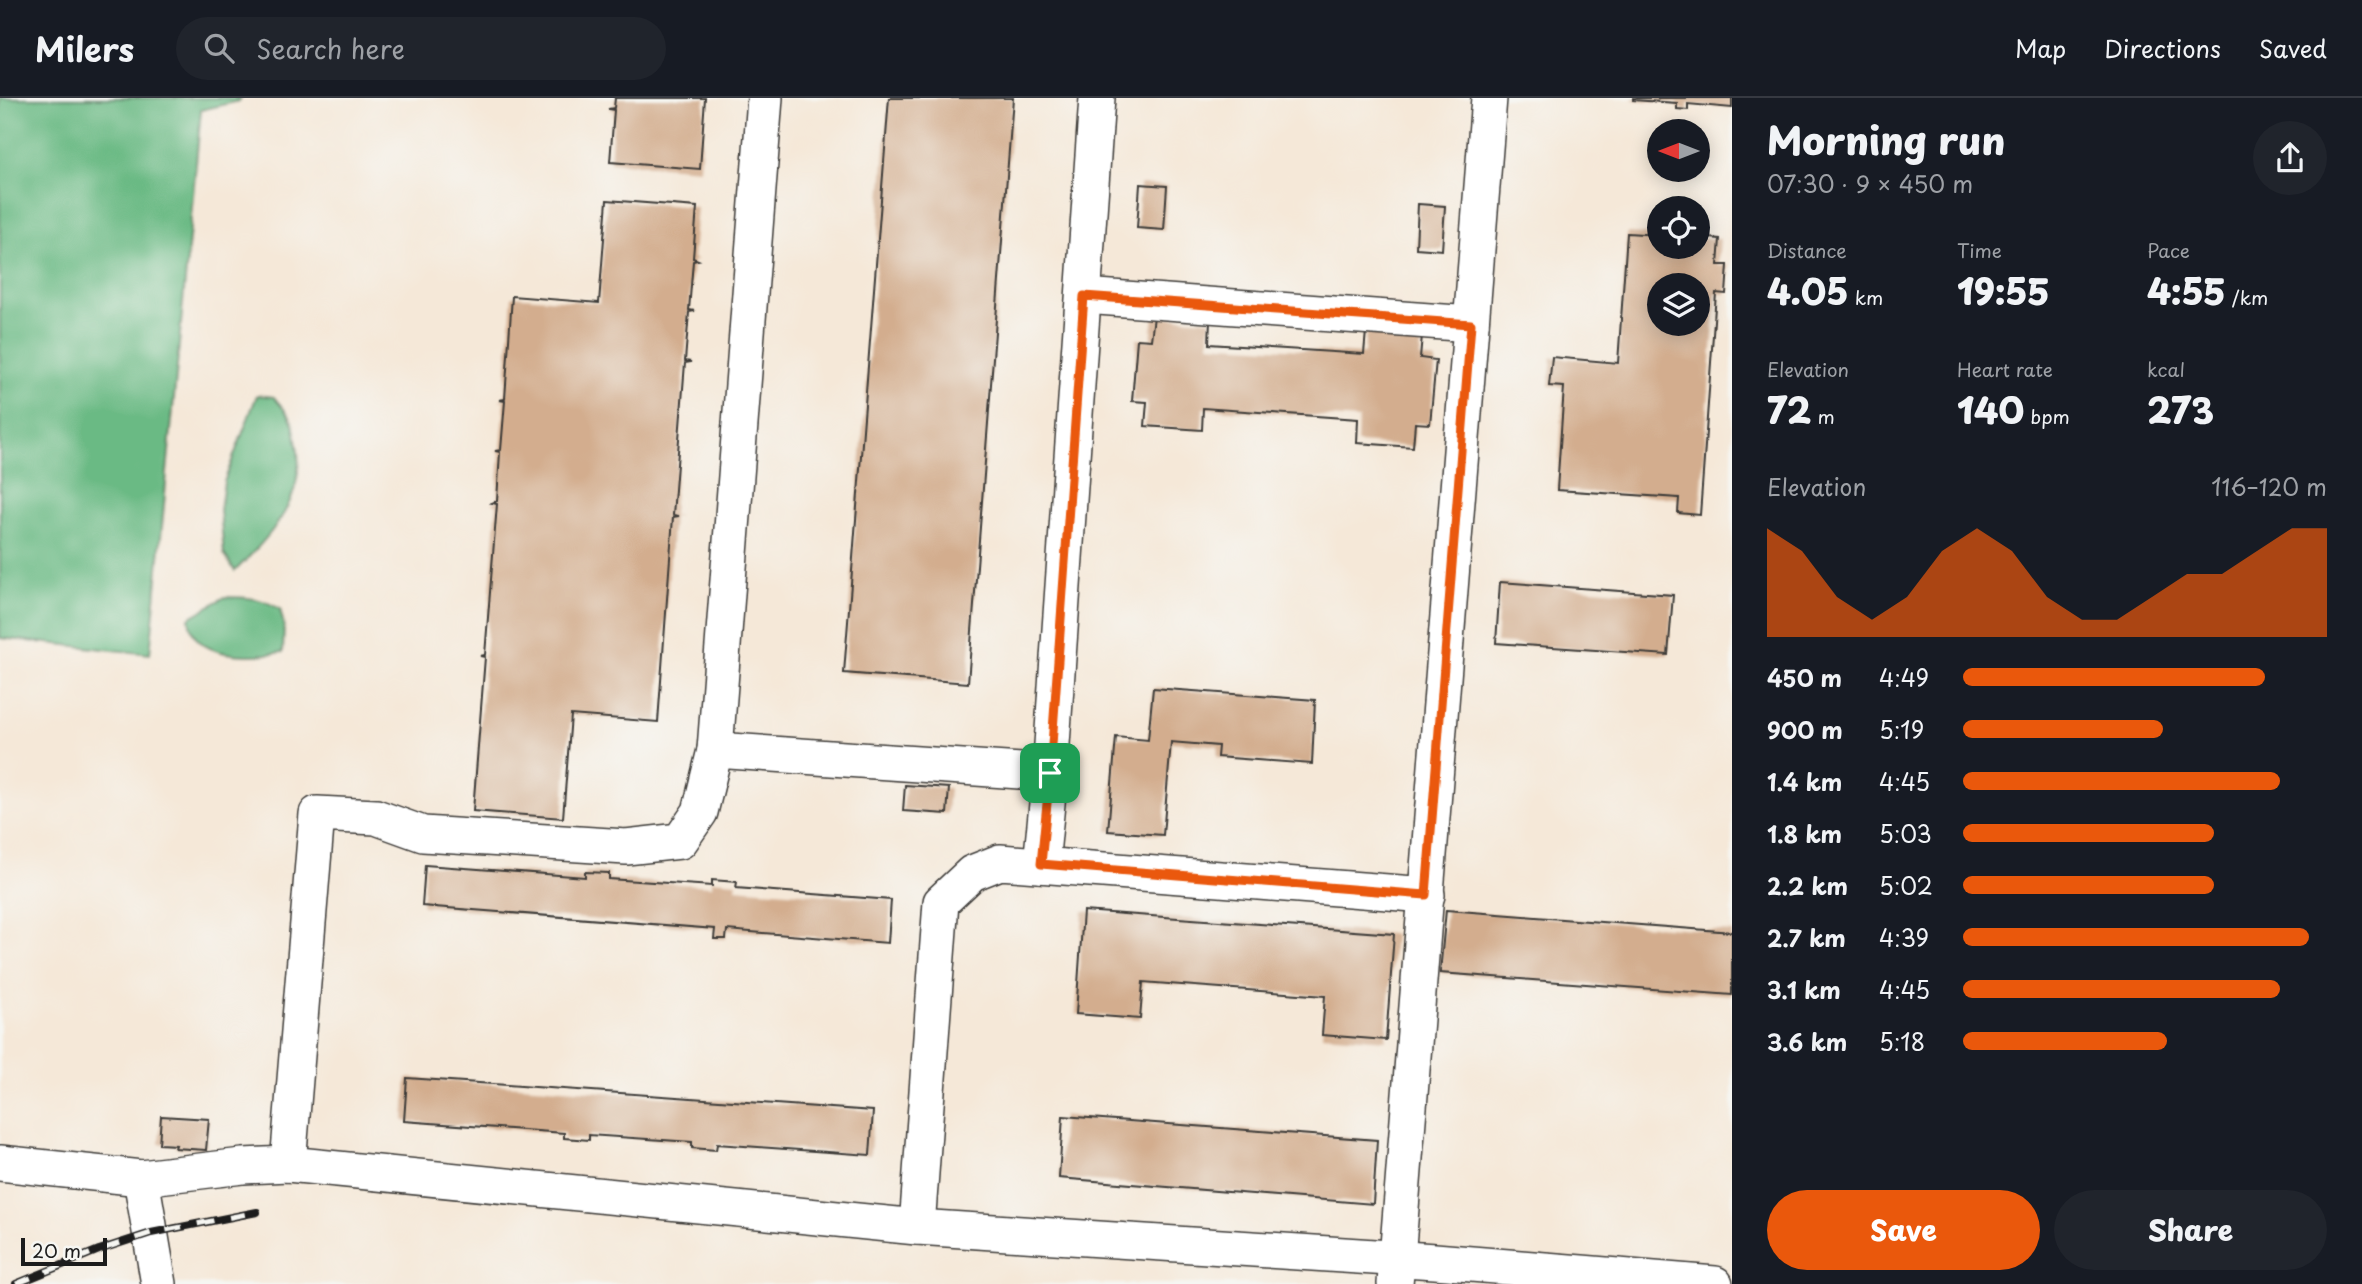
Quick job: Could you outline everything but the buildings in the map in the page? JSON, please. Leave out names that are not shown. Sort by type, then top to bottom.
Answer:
[{"type":"lane","points":[[288,1164],[317,814],[376,817],[423,834],[626,847],[680,841],[699,813],[715,750],[765,98]]},
{"type":"lane","points":[[1041,864],[1050,773],[1097,98]]},
{"type":"lane","points":[[1396,1272],[1489,98]]},
{"type":"lane","points":[[1084,296],[1471,324]]},
{"type":"lane","points":[[715,750],[1050,773]]},
{"type":"lane","points":[[917,1227],[941,902],[972,873],[1000,862],[1426,895]]},
{"type":"lane","points":[[0,1163],[141,1178],[243,1166],[288,1164],[1396,1272],[1435,1261],[1715,1284]]},
{"type":"lane","points":[[141,1178],[159,1284]]},
{"type":"green space","points":[[0,98],[241,98],[239,101],[201,110],[150,654],[0,638]]},
{"type":"green space","points":[[257,395],[274,397],[292,421],[299,460],[297,479],[292,496],[274,528],[235,571],[224,554],[220,510],[224,482]]},
{"type":"green space","points":[[225,597],[254,599],[280,609],[284,625],[283,652],[240,655],[212,649],[201,642],[193,632],[189,618]]},
{"type":"railway","points":[[16,1284],[99,1250],[151,1233],[257,1212]]},
{"type":"route","points":[[1084,296],[1471,324],[1426,895],[1041,864],[1050,773],[1084,296]]}]
